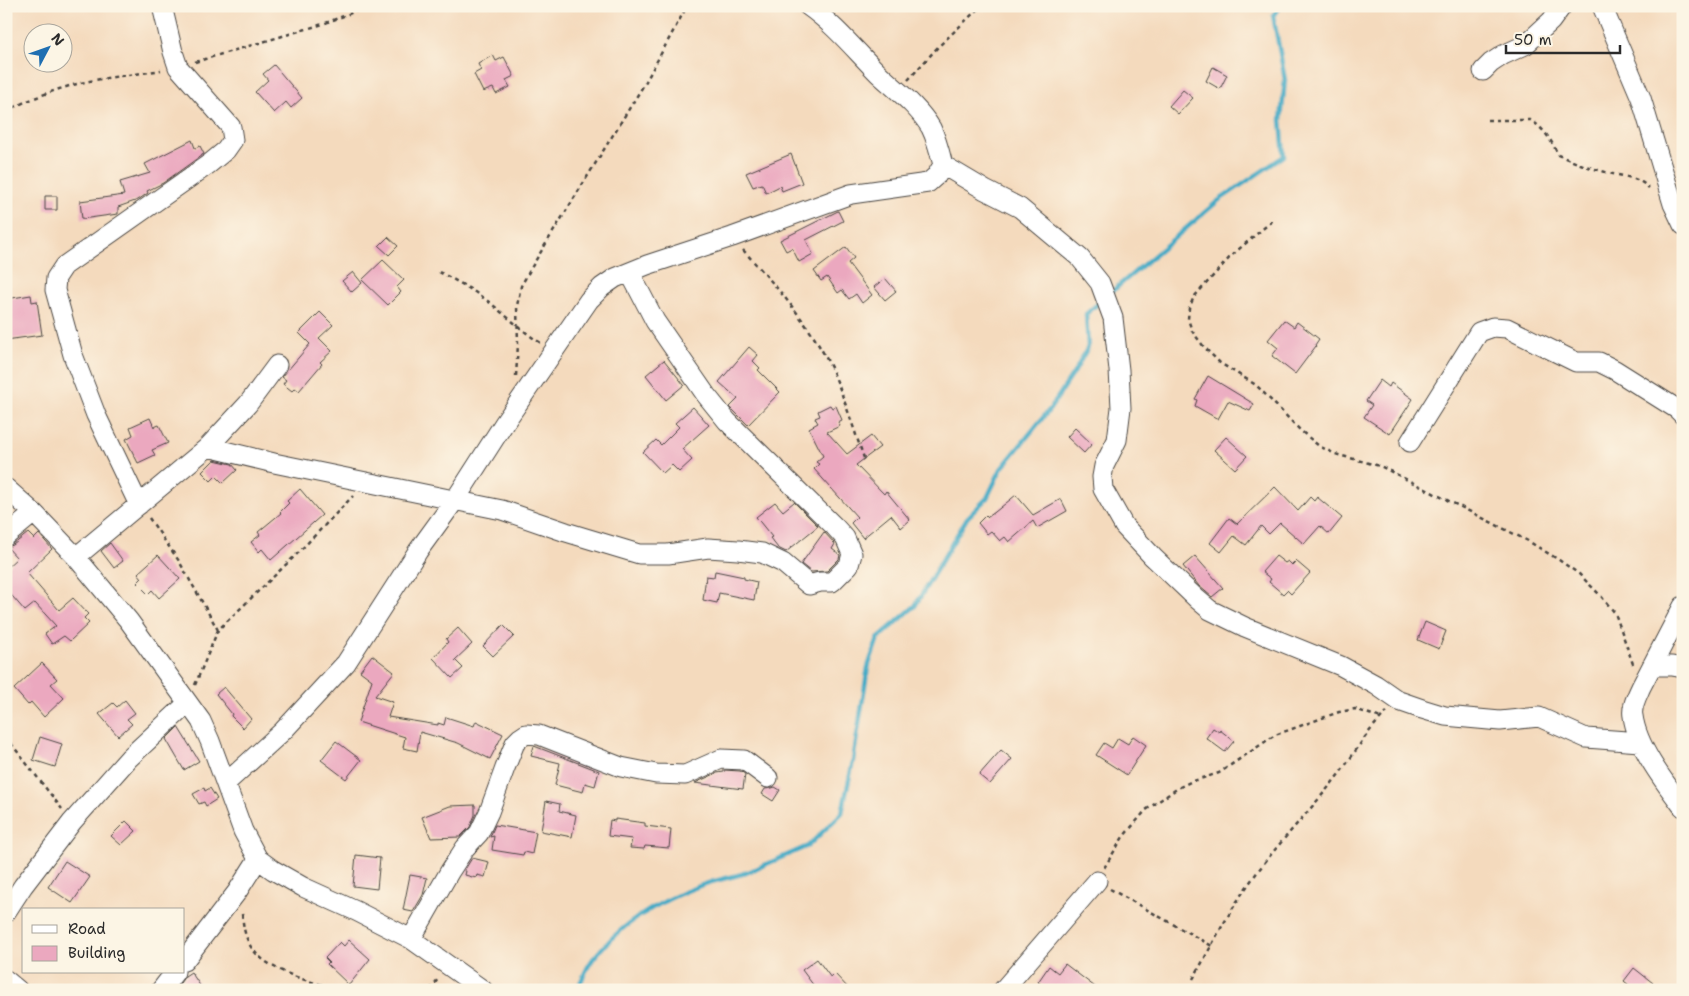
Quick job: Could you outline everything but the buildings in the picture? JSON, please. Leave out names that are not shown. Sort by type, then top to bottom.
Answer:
[{"type":"street","points":[[139,504],[96,415],[73,354],[55,290],[56,278],[64,266],[209,164],[226,150],[233,140],[231,127],[178,67],[162,6]]},
{"type":"street","points":[[808,6],[845,37],[878,73],[899,90],[917,110],[931,128],[943,165],[1020,208],[1080,258],[1100,283],[1114,318],[1119,370],[1120,408],[1117,440],[1104,466],[1102,477],[1103,489],[1124,526],[1153,557],[1210,610],[1245,627],[1341,666],[1376,685],[1399,701],[1445,716],[1500,721],[1539,717],[1586,738],[1640,742]]},
{"type":"street","points":[[1483,71],[1503,55],[1525,45],[1551,21],[1562,6]]},
{"type":"street","points":[[1602,6],[1641,98],[1673,204],[1683,224]]},
{"type":"street","points":[[226,783],[282,732],[346,663],[418,551],[455,500],[505,422],[589,300],[602,287],[616,278],[646,265],[732,238],[851,194],[928,183],[937,175],[943,165]]},
{"type":"street","points":[[208,447],[274,463],[502,510],[639,554],[668,554],[708,548],[762,553],[783,562],[809,585],[820,582],[832,582],[849,565],[852,554],[845,538],[793,484],[727,421],[706,395],[655,322],[630,273]]},
{"type":"street","points":[[1410,442],[1479,332],[1493,327],[1507,328],[1576,362],[1599,362],[1638,384],[1683,415]]},
{"type":"street","points":[[76,557],[208,447],[248,404],[277,366]]},
{"type":"street","points":[[6,488],[34,513],[76,557],[129,621],[188,703],[210,741],[243,831],[258,858],[273,870],[303,887],[412,939],[483,990]]},
{"type":"street","points":[[6,536],[34,513]]},
{"type":"street","points":[[1683,606],[1641,687],[1632,715],[1640,742],[1664,782],[1683,807]]},
{"type":"street","points":[[1652,666],[1683,668]]},
{"type":"street","points":[[6,912],[23,886],[72,822],[129,758],[188,703]]},
{"type":"street","points":[[412,939],[450,871],[465,848],[479,833],[515,744],[526,734],[539,735],[621,767],[656,774],[685,775],[722,759],[744,760],[768,778]]},
{"type":"street","points":[[185,960],[238,892],[258,858]]},
{"type":"street","points":[[1003,990],[1097,881]]},
{"type":"street","points":[[161,990],[173,974]]},
{"type":"street","points":[[6,980],[18,990]]},
{"type":"path","points":[[6,111],[37,96],[60,89],[95,80],[178,67],[323,24],[369,6]]},
{"type":"path","points":[[516,378],[518,361],[517,306],[521,286],[645,84],[687,6]]},
{"type":"path","points":[[899,90],[937,48],[981,6]]},
{"type":"path","points":[[1487,120],[1530,120],[1536,123],[1551,140],[1558,155],[1603,172],[1640,180],[1662,199],[1673,204]]},
{"type":"path","points":[[1272,221],[1232,255],[1194,297],[1189,308],[1188,319],[1192,331],[1204,347],[1220,363],[1256,385],[1301,431],[1319,446],[1334,454],[1380,466],[1528,541],[1579,574],[1615,613],[1641,687]]},
{"type":"path","points":[[732,238],[784,294],[814,337],[833,372],[864,458]]},
{"type":"path","points":[[438,272],[472,290],[501,311],[517,327],[555,351]]},
{"type":"path","points":[[188,703],[218,630],[296,555],[367,481]]},
{"type":"path","points":[[139,504],[179,561],[218,630]]},
{"type":"path","points":[[1193,979],[1252,879],[1337,776],[1381,718],[1399,701]]},
{"type":"path","points":[[1212,946],[1097,881],[1108,860],[1134,822],[1146,810],[1178,788],[1190,782],[1220,773],[1275,736],[1321,718],[1354,709],[1381,718]]},
{"type":"path","points":[[6,738],[72,822]]},
{"type":"path","points":[[238,892],[248,943],[262,959],[308,982],[344,990]]},
{"type":"waterway","points":[[1109,294],[1218,201],[1284,156],[1281,120],[1285,80],[1273,15],[1282,6]]},
{"type":"waterway","points":[[746,873],[808,846],[842,813],[853,761],[868,667],[878,638],[915,606],[967,518],[987,498],[1001,469],[1050,409],[1088,347],[1086,314],[1101,301]]},
{"type":"waterway","points":[[577,990],[586,970],[604,946],[642,914],[687,891],[707,883],[746,873],[744,873]]}]
